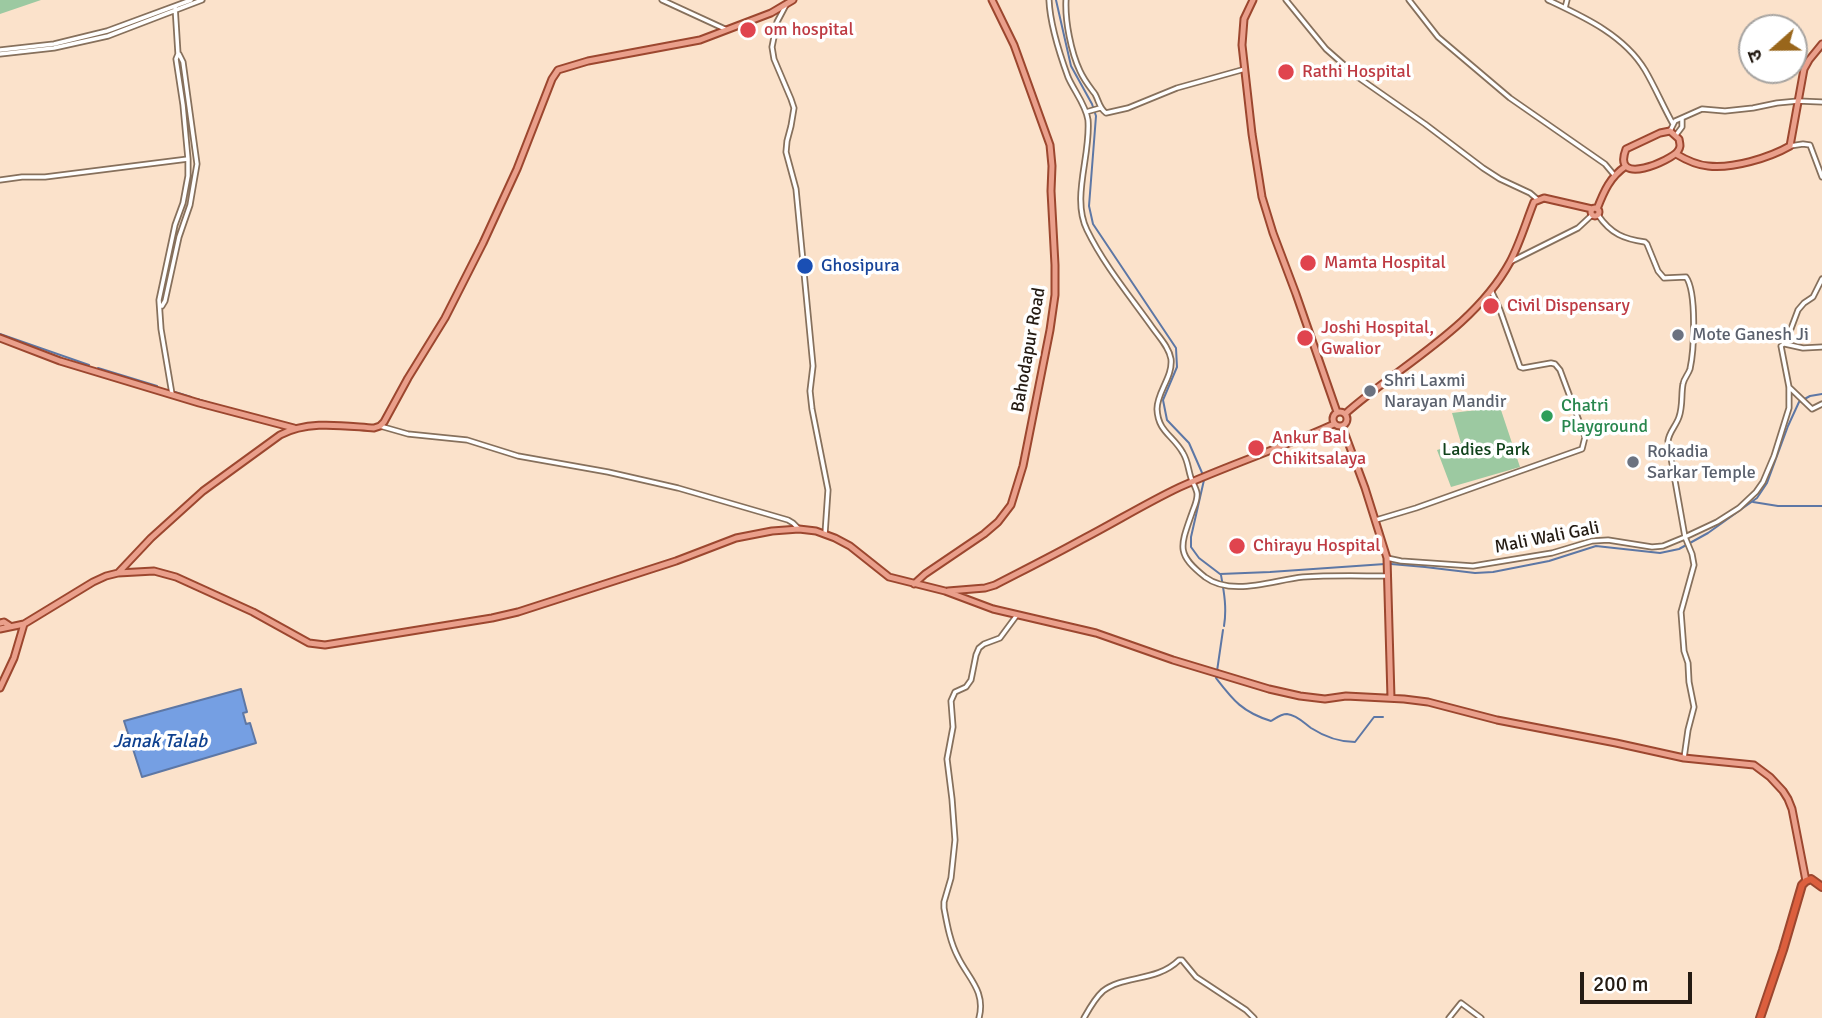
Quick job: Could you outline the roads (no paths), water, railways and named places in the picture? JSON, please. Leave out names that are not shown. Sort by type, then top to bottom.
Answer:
[{"type":"highway","points":[[1760,1018],[1802,885],[1811,880],[1822,887]]},
{"type":"main road","name":"Bahodapur Road","points":[[914,584],[984,534],[1011,505],[1023,467],[1055,295],[1050,145],[1014,45],[992,0]]},
{"type":"main road","points":[[1253,0],[1244,19],[1242,45],[1262,197],[1337,412]]},
{"type":"main road","points":[[118,573],[151,538],[203,491],[274,438],[294,428],[317,425],[380,426],[445,318],[483,243],[517,169],[555,74],[566,67],[588,61],[691,43],[771,13],[790,2]]},
{"type":"main road","points":[[1676,154],[1689,162],[1709,166],[1752,161],[1790,146],[1804,69],[1822,44]]},
{"type":"main road","points":[[1660,133],[1673,133],[1679,139],[1680,146],[1676,154],[1638,170],[1626,166],[1623,156],[1626,149],[1660,133]]},
{"type":"main road","points":[[1345,414],[1422,354],[1471,312],[1491,290],[1510,262],[1537,199],[1588,207],[1595,212],[1605,187],[1626,166]]},
{"type":"main road","points":[[0,338],[60,361],[294,428]]},
{"type":"main road","points":[[1337,412],[1345,414]]},
{"type":"main road","points":[[1334,424],[1332,418],[1337,412]]},
{"type":"main road","points":[[1342,426],[1347,420],[1345,414]]},
{"type":"main road","points":[[945,591],[995,585],[1137,508],[1194,481],[1293,443],[1334,424],[1342,426]]},
{"type":"main road","points":[[1342,426],[1387,559],[1391,698]]},
{"type":"main road","points":[[0,629],[23,624],[93,582],[118,573],[154,571],[176,577],[253,612],[309,643],[325,645],[519,612],[676,561],[736,538],[799,529],[825,534],[850,546],[886,575],[945,591],[993,610],[1096,633],[1269,689],[1325,699],[1346,696],[1428,702],[1497,720],[1684,758],[1754,765],[1770,776],[1788,799],[1806,881]]},
{"type":"main road","points":[[0,623],[4,622],[10,626]]},
{"type":"main road","points":[[0,688],[14,658],[23,624]]},
{"type":"street","points":[[0,52],[54,48],[108,36],[191,0]]},
{"type":"street","points":[[175,8],[202,0]]},
{"type":"street","points":[[662,0],[727,30]]},
{"type":"street","points":[[1049,0],[1069,78],[1088,112],[1082,181],[1083,218],[1087,230],[1109,268],[1169,352],[1169,374],[1158,401],[1159,424],[1188,461],[1197,496],[1184,536],[1185,559],[1211,581],[1223,585],[1243,586],[1303,577],[1388,573]]},
{"type":"street","points":[[1066,0],[1066,18],[1078,68],[1097,98],[1099,108],[1108,113],[1128,108],[1177,88],[1245,69]]},
{"type":"street","points":[[1286,0],[1326,49],[1359,78],[1483,168],[1537,199]]},
{"type":"street","points":[[1409,0],[1438,37],[1510,98],[1605,164],[1615,176]]},
{"type":"street","points":[[1548,0],[1596,24],[1636,57],[1673,124],[1673,133]]},
{"type":"street","points":[[1564,8],[1567,0]]},
{"type":"street","points":[[790,2],[777,22],[772,47],[774,59],[794,108],[786,152],[796,189],[813,366],[810,391],[812,409],[827,483],[825,534]]},
{"type":"street","points":[[172,394],[159,300],[188,177],[183,105],[176,59],[175,8]]},
{"type":"street","points":[[160,308],[165,301],[179,237],[190,205],[197,164],[183,62],[178,54]]},
{"type":"street","points":[[1673,124],[1702,109],[1753,108],[1798,101],[1822,102]]},
{"type":"street","points":[[1088,112],[1099,108]]},
{"type":"street","points":[[1673,133],[1682,127],[1682,118]]},
{"type":"street","points":[[1790,146],[1810,145],[1822,177]]},
{"type":"street","points":[[0,180],[188,159]]},
{"type":"street","points":[[1510,262],[1578,228],[1595,212],[1605,225],[1625,239],[1647,244],[1658,271],[1664,278],[1683,276],[1690,282],[1694,327],[1691,363],[1683,382],[1679,419],[1668,436],[1685,537],[1694,565],[1681,612],[1684,651],[1694,706],[1684,758]]},
{"type":"street","name":"Mali Wali Gali","points":[[1387,559],[1473,566],[1552,553],[1592,541],[1608,540],[1652,547],[1685,537],[1730,514],[1751,497],[1763,482],[1774,456],[1789,408],[1789,387],[1781,348],[1798,310],[1813,297],[1822,279]]},
{"type":"street","points":[[1376,520],[1582,449],[1585,437],[1560,370],[1555,363],[1521,367],[1491,290]]},
{"type":"street","points":[[1785,344],[1822,348]]},
{"type":"street","points":[[1789,387],[1812,409],[1822,404]]},
{"type":"street","points":[[380,426],[408,434],[467,440],[518,456],[678,488],[788,520],[799,529]]},
{"type":"street","points":[[979,1018],[981,1011],[978,990],[956,954],[944,908],[954,848],[953,799],[947,759],[953,727],[951,701],[955,692],[966,687],[971,680],[979,648],[1000,638],[1017,615]]},
{"type":"street","points":[[1084,1018],[1089,1007],[1103,991],[1165,971],[1182,960],[1196,978],[1254,1018]]},
{"type":"street","points":[[1448,1018],[1462,1003],[1481,1018]]},
{"type":"water","name":"Janak Talab","points":[[241,689],[247,712],[243,713],[246,724],[250,723],[256,743],[142,777],[124,721]]},
{"type":"waterway","points":[[1056,0],[1071,66],[1096,116],[1089,206],[1093,224],[1176,348],[1177,367],[1163,400],[1167,420],[1189,443],[1203,475]]},
{"type":"waterway","points":[[0,334],[89,365]]},
{"type":"waterway","points":[[98,368],[157,386]]},
{"type":"waterway","points":[[175,392],[191,397]]},
{"type":"waterway","points":[[1391,564],[1475,573],[1549,561],[1596,546],[1660,553],[1679,549],[1708,533],[1757,498],[1767,483],[1799,402],[1822,394]]},
{"type":"waterway","points":[[197,399],[223,407]]},
{"type":"waterway","points":[[1204,480],[1191,547],[1199,558],[1220,574],[1385,564]]},
{"type":"waterway","points":[[1753,502],[1778,506],[1822,506]]},
{"type":"waterway","points":[[1221,575],[1225,606],[1224,626]]},
{"type":"waterway","points":[[1223,630],[1216,678],[1233,699],[1253,714],[1271,721],[1283,715],[1291,715],[1327,736],[1355,742],[1374,717],[1383,717]]},
{"type":"place","name":"om hospital","points":[[748,30]]},
{"type":"place","name":"Rathi Hospital","points":[[1286,72]]},
{"type":"place","name":"Mamta Hospital","points":[[1308,263]]},
{"type":"place","name":"Ghosipura","points":[[805,266]]},
{"type":"place","name":"Civil Dispensary","points":[[1491,306]]},
{"type":"place","name":"Mote Ganesh Ji","points":[[1678,335]]},
{"type":"place","name":"Joshi Hospital, Gwalior","points":[[1305,338]]},
{"type":"place","name":"Shri Laxmi Narayan Mandir","points":[[1370,391]]},
{"type":"place","name":"Chatri Playground","points":[[1547,416]]},
{"type":"place","name":"Ankur Bal Chikitsalaya","points":[[1256,448]]},
{"type":"place","name":"Rokadia Sarkar Temple","points":[[1633,462]]},
{"type":"place","name":"Chirayu Hospital","points":[[1237,546]]},
{"type":"park label","name":"Ladies Park","points":[[1486,450]]}]
